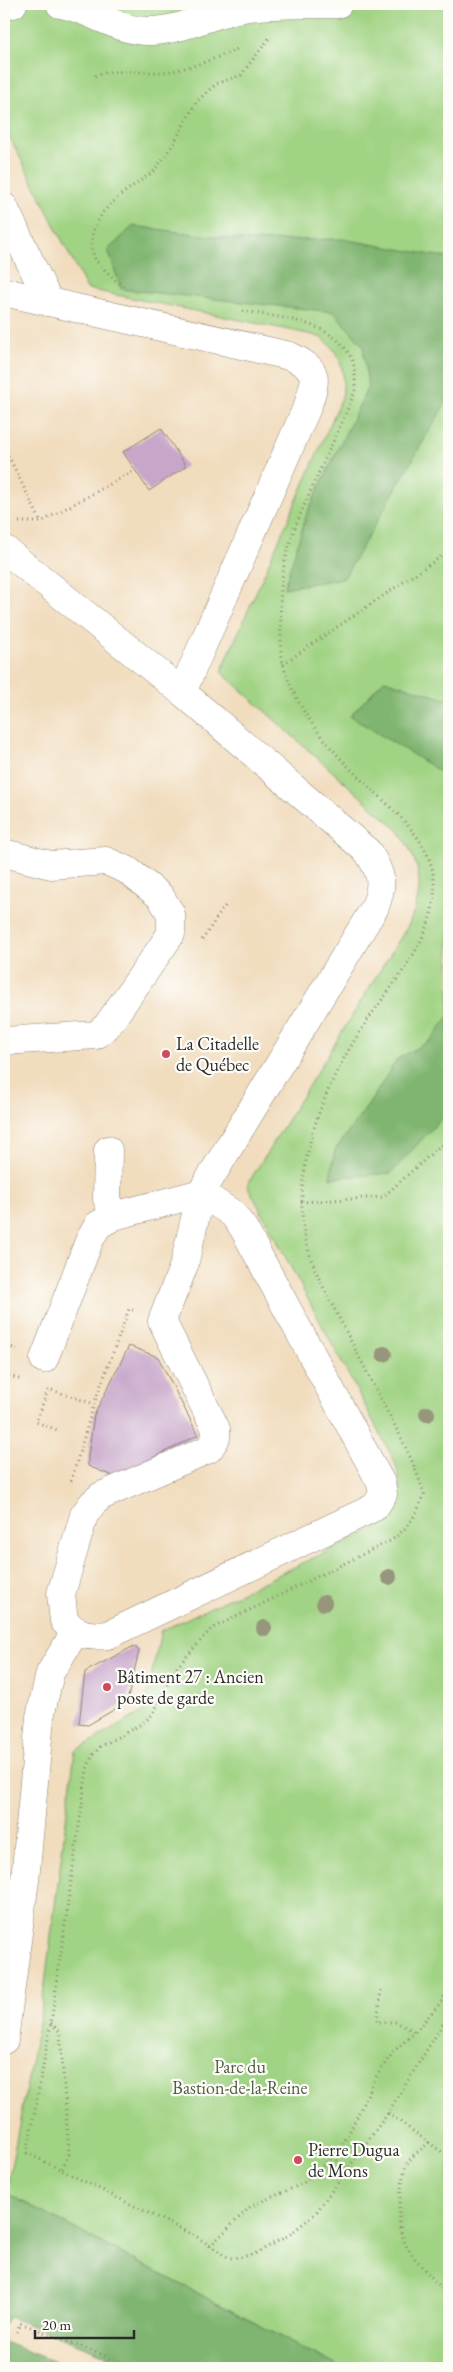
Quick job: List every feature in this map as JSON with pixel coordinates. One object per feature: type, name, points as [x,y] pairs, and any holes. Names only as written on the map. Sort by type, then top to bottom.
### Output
[{"type":"street","points":[[4,6],[13,4]]},
{"type":"street","points":[[60,4],[87,11],[133,30],[150,31],[168,29],[242,8],[338,4]]},
{"type":"street","points":[[4,208],[48,302]]},
{"type":"street","points":[[4,292],[290,356],[307,364],[314,372],[315,383],[308,405],[182,692]]},
{"type":"street","points":[[4,549],[182,692],[368,852],[379,870],[381,889],[375,907],[201,1193],[184,1265],[162,1321],[216,1428],[216,1438],[209,1449],[101,1496],[84,1515],[61,1594],[64,1621],[75,1632],[90,1637],[108,1635],[375,1507],[383,1494],[381,1483],[244,1228],[232,1214],[201,1193],[114,1216],[98,1225],[89,1241],[44,1359]]},
{"type":"street","points":[[4,853],[50,865],[106,862],[128,870],[160,896],[171,914],[170,934],[107,1026],[96,1035],[4,1042]]},
{"type":"street","points":[[108,1150],[107,1199],[114,1216]]},
{"type":"street","points":[[4,2040],[24,1880],[40,1717],[50,1673],[75,1632]]},
{"type":"path","points":[[95,76],[102,71],[137,73],[170,71],[207,62],[237,49]]},
{"type":"path","points":[[4,447],[41,522]]},
{"type":"path","points":[[13,522],[41,522],[132,472]]},
{"type":"path","points":[[449,551],[283,664],[302,706],[326,742],[355,774],[391,807],[418,839],[430,860],[434,879],[434,903],[428,929],[410,959],[361,1029],[321,1108],[303,1169],[302,1202],[303,1227],[309,1254],[324,1288],[408,1451],[424,1494],[418,1512],[406,1530],[392,1540],[211,1629],[173,1672],[152,1714],[143,1723],[100,1747],[92,1756],[87,1769],[51,2023],[27,2153],[62,2169],[230,2258],[257,2253],[273,2245],[315,2214],[347,2168],[389,2114],[449,2014]]},
{"type":"path","points":[[302,1202],[383,1197],[441,1145],[449,1142]]},
{"type":"path","points":[[84,1515],[70,1480],[94,1404],[129,1309],[162,1321]]},
{"type":"path","points":[[48,1389],[36,1422],[60,1430]]},
{"type":"path","points":[[59,1393],[94,1404]]},
{"type":"path","points":[[210,2246],[252,2206],[302,2184],[333,2157],[348,2134],[376,2077],[393,2052],[415,2032],[441,2002],[449,1987]]},
{"type":"path","points":[[381,1990],[377,2022],[396,2022],[415,2032]]},
{"type":"path","points":[[441,2002],[449,2005]]},
{"type":"path","points":[[51,2023],[60,2032],[69,2154],[62,2169]]},
{"type":"path","points":[[389,2114],[449,2156]]},
{"type":"path","points":[[429,2142],[412,2157],[406,2167],[399,2201],[398,2222],[406,2249],[449,2297]]},
{"type":"path","points":[[333,2157],[347,2168]]},
{"type":"path","points":[[16,2332],[20,2323],[137,2368]]},
{"type":"path","points":[[4,2362],[11,2368]]},
{"type":"green space","name":"Parc du Bastion-de-la-Reine","points":[[4,4],[449,4],[449,2368],[341,2368],[6,2193],[42,2006],[75,1751],[144,1711],[161,1631],[380,1526],[388,1519],[397,1504],[400,1489],[395,1462],[247,1185],[409,924],[418,898],[419,876],[412,855],[399,831],[221,672],[342,397],[343,373],[339,358],[330,345],[323,339],[315,336],[87,289],[4,126]]},
{"type":"green space","points":[[133,226],[249,241],[342,239],[449,258],[449,397],[344,578],[284,588],[307,513],[368,387],[363,346],[334,312],[121,289],[108,250]]},
{"type":"green space","points":[[384,680],[449,700],[449,777],[350,716]]},
{"type":"green space","points":[[449,1016],[449,1110],[391,1173],[330,1178],[335,1150],[369,1104],[397,1059],[430,1041]]},
{"type":"green space","points":[[6,2193],[341,2368],[139,2368],[9,2317],[4,2324],[4,2202]]},
{"type":"green space","points":[[4,2342],[70,2368],[4,2368]]},
{"type":"building","points":[[161,428],[186,466],[149,491],[123,452]]},
{"type":"building","points":[[129,1346],[158,1357],[198,1435],[115,1477],[88,1466],[88,1456],[94,1415]]},
{"type":"building","name":"Bâtiment 27 : Ancien poste de garde","points":[[134,1646],[139,1651],[127,1702],[88,1725],[79,1724],[85,1672]]},
{"type":"place","name":"La Citadelle de Québec","points":[[166,1054]]},
{"type":"place","name":"Bâtiment 27 : Ancien poste de garde","points":[[107,1687]]},
{"type":"place","name":"Pierre Dugua de Mons","points":[[298,2160]]}]
